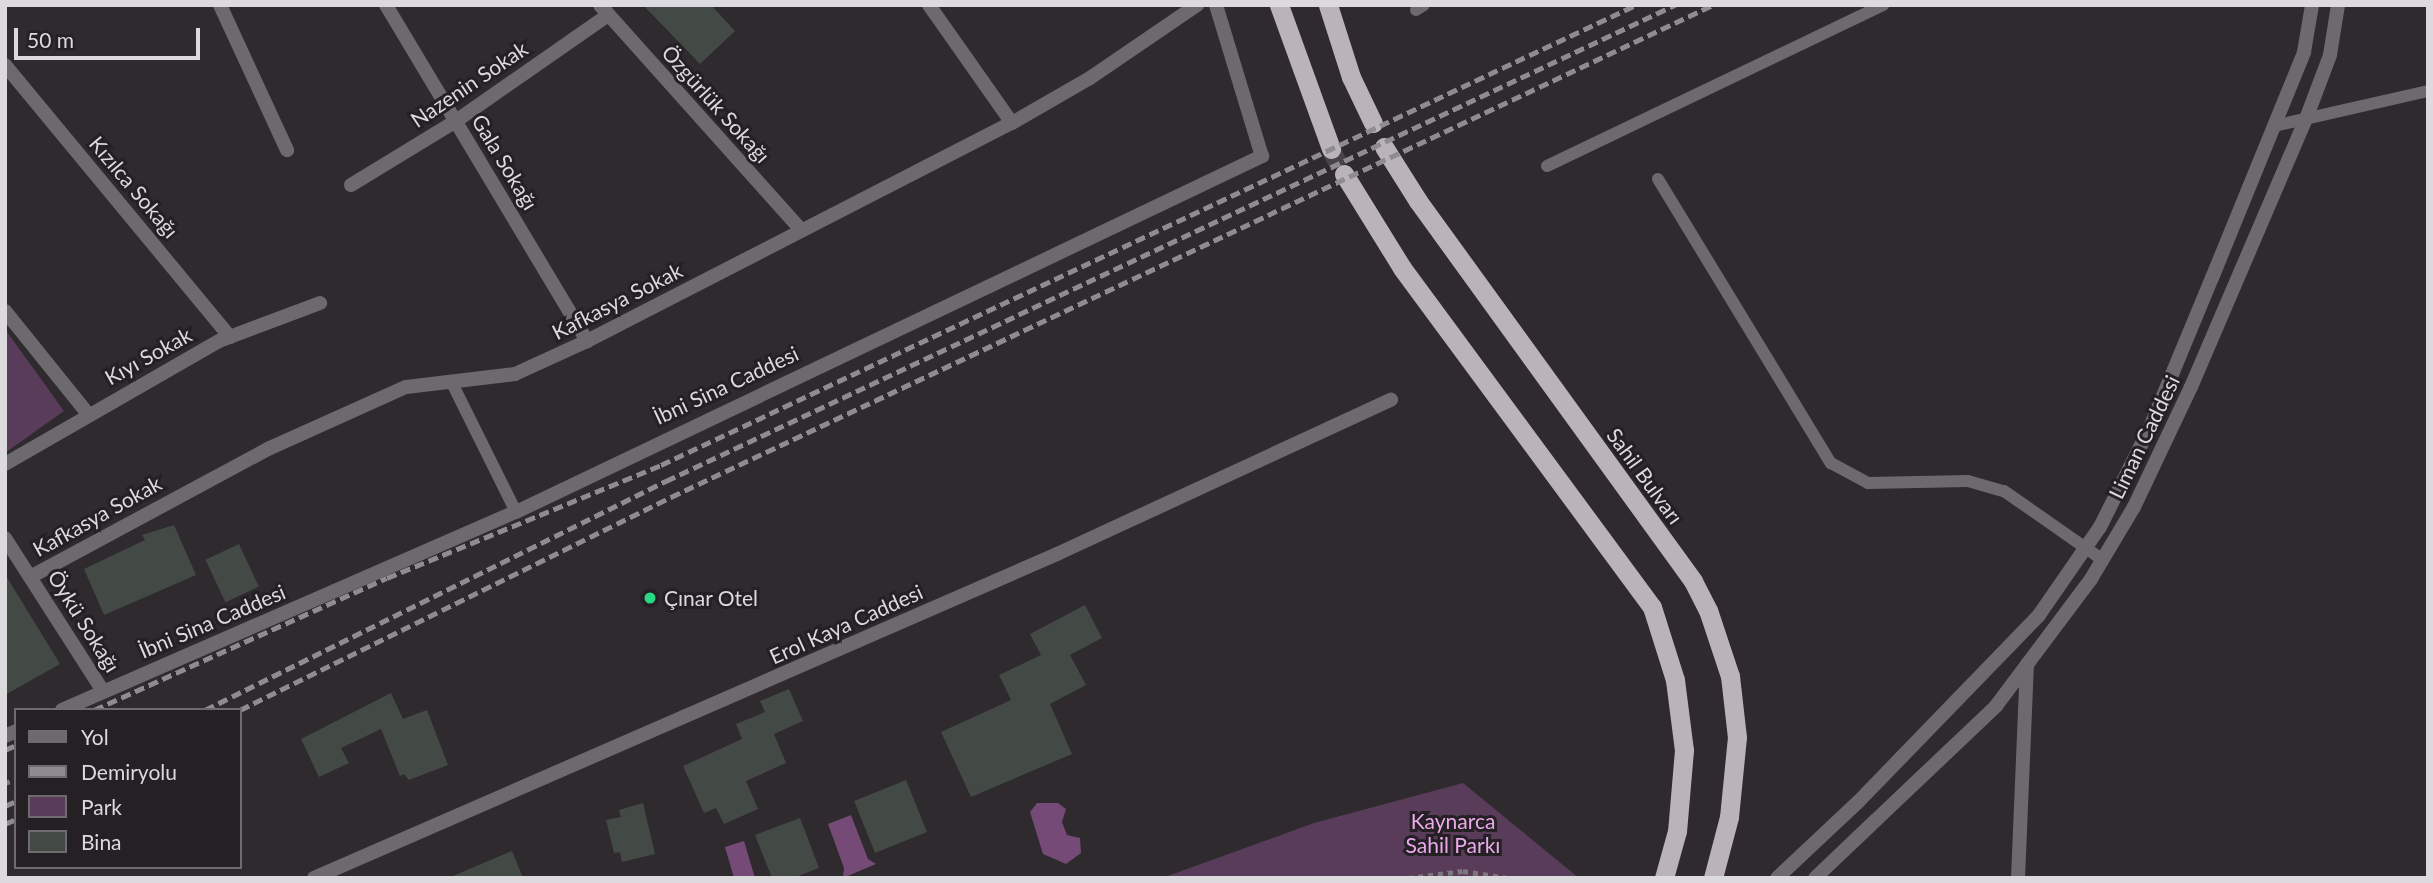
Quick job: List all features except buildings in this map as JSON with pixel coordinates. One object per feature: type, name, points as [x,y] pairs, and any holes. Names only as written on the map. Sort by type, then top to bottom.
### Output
[{"type":"highway","points":[[1279,5],[1331,149]]},
{"type":"highway","points":[[1328,5],[1351,76],[1373,123]]},
{"type":"highway","name":"Sahil Bulvarı","points":[[1384,146],[1418,201],[1693,581],[1709,610],[1730,676],[1737,737],[1729,817],[1713,878]]},
{"type":"highway","points":[[1344,174],[1402,268],[1652,607],[1675,680],[1684,751],[1677,831],[1664,878]]},
{"type":"street","points":[[220,5],[288,150]]},
{"type":"street","name":"Gala Sokağı","points":[[386,5],[587,341]]},
{"type":"street","points":[[929,5],[1012,123]]},
{"type":"street","name":"Kafkasya Sokak","points":[[32,576],[270,448],[406,387],[515,374],[587,341],[1012,123],[1090,78],[1197,5]]},
{"type":"street","name":"İbni Sina Caddesi","points":[[66,708],[516,512],[1262,156],[1216,5]]},
{"type":"street","name":"Liman Caddesi","points":[[1777,878],[1859,802],[2039,615],[2087,549],[2151,425],[2304,52],[2312,5]]},
{"type":"street","name":"Liman Caddesi","points":[[1815,878],[1978,726],[2103,560],[2170,433],[2306,119],[2330,55],[2338,5]]},
{"type":"street","name":"Nazenin Sokak","points":[[351,184],[456,121],[604,10]]},
{"type":"street","name":"Özgürlük Sokağı","points":[[604,10],[801,230]]},
{"type":"street","name":"Kızılca Sokağı","points":[[5,65],[230,337]]},
{"type":"street","name":"Kıyı Sokak","points":[[5,464],[230,337],[320,303]]},
{"type":"street","points":[[5,311],[89,415]]},
{"type":"street","name":"Erol Kaya Caddesi","points":[[314,878],[1045,560],[1391,400]]},
{"type":"street","name":"Öykü Sokağı","points":[[5,538],[32,576],[103,691]]},
{"type":"street","points":[[2018,878],[2027,664]]},
{"type":"lane","points":[[1547,166],[1883,5]]},
{"type":"lane","points":[[2274,126],[2428,91]]},
{"type":"lane","points":[[1658,179],[1831,463],[1868,483],[1968,481],[2004,491],[2103,560]]},
{"type":"lane","points":[[451,381],[516,512]]},
{"type":"path","points":[[1408,878],[1463,871],[1509,878]]},
{"type":"green space","points":[[5,329],[64,411],[5,453]]},
{"type":"green space","name":"Kaynarca Sahil Parkı","points":[[1463,783],[1579,878],[1162,878],[1314,823]]},
{"type":"shaded area","points":[[1037,803],[1058,803],[1066,809],[1062,822],[1067,835],[1080,838],[1081,853],[1066,864],[1043,854],[1030,812]]},
{"type":"shaded area","points":[[851,815],[868,859],[876,864],[843,878],[844,868],[828,824]]},
{"type":"shaded area","points":[[744,841],[755,878],[734,878],[725,847]]},
{"type":"tunnel","points":[[1331,149],[1344,174]]},
{"type":"railway","points":[[98,708],[387,578],[661,465],[1636,5]]},
{"type":"railway","points":[[209,708],[666,481],[1675,5]]},
{"type":"railway","points":[[242,709],[671,497],[1713,5]]},
{"type":"railway","points":[[5,750],[14,746]]},
{"type":"railway","points":[[5,806],[14,802]]},
{"type":"railway","points":[[5,824],[14,820]]},
{"type":"place","name":"Çınar Otel","points":[[650,598]]}]
